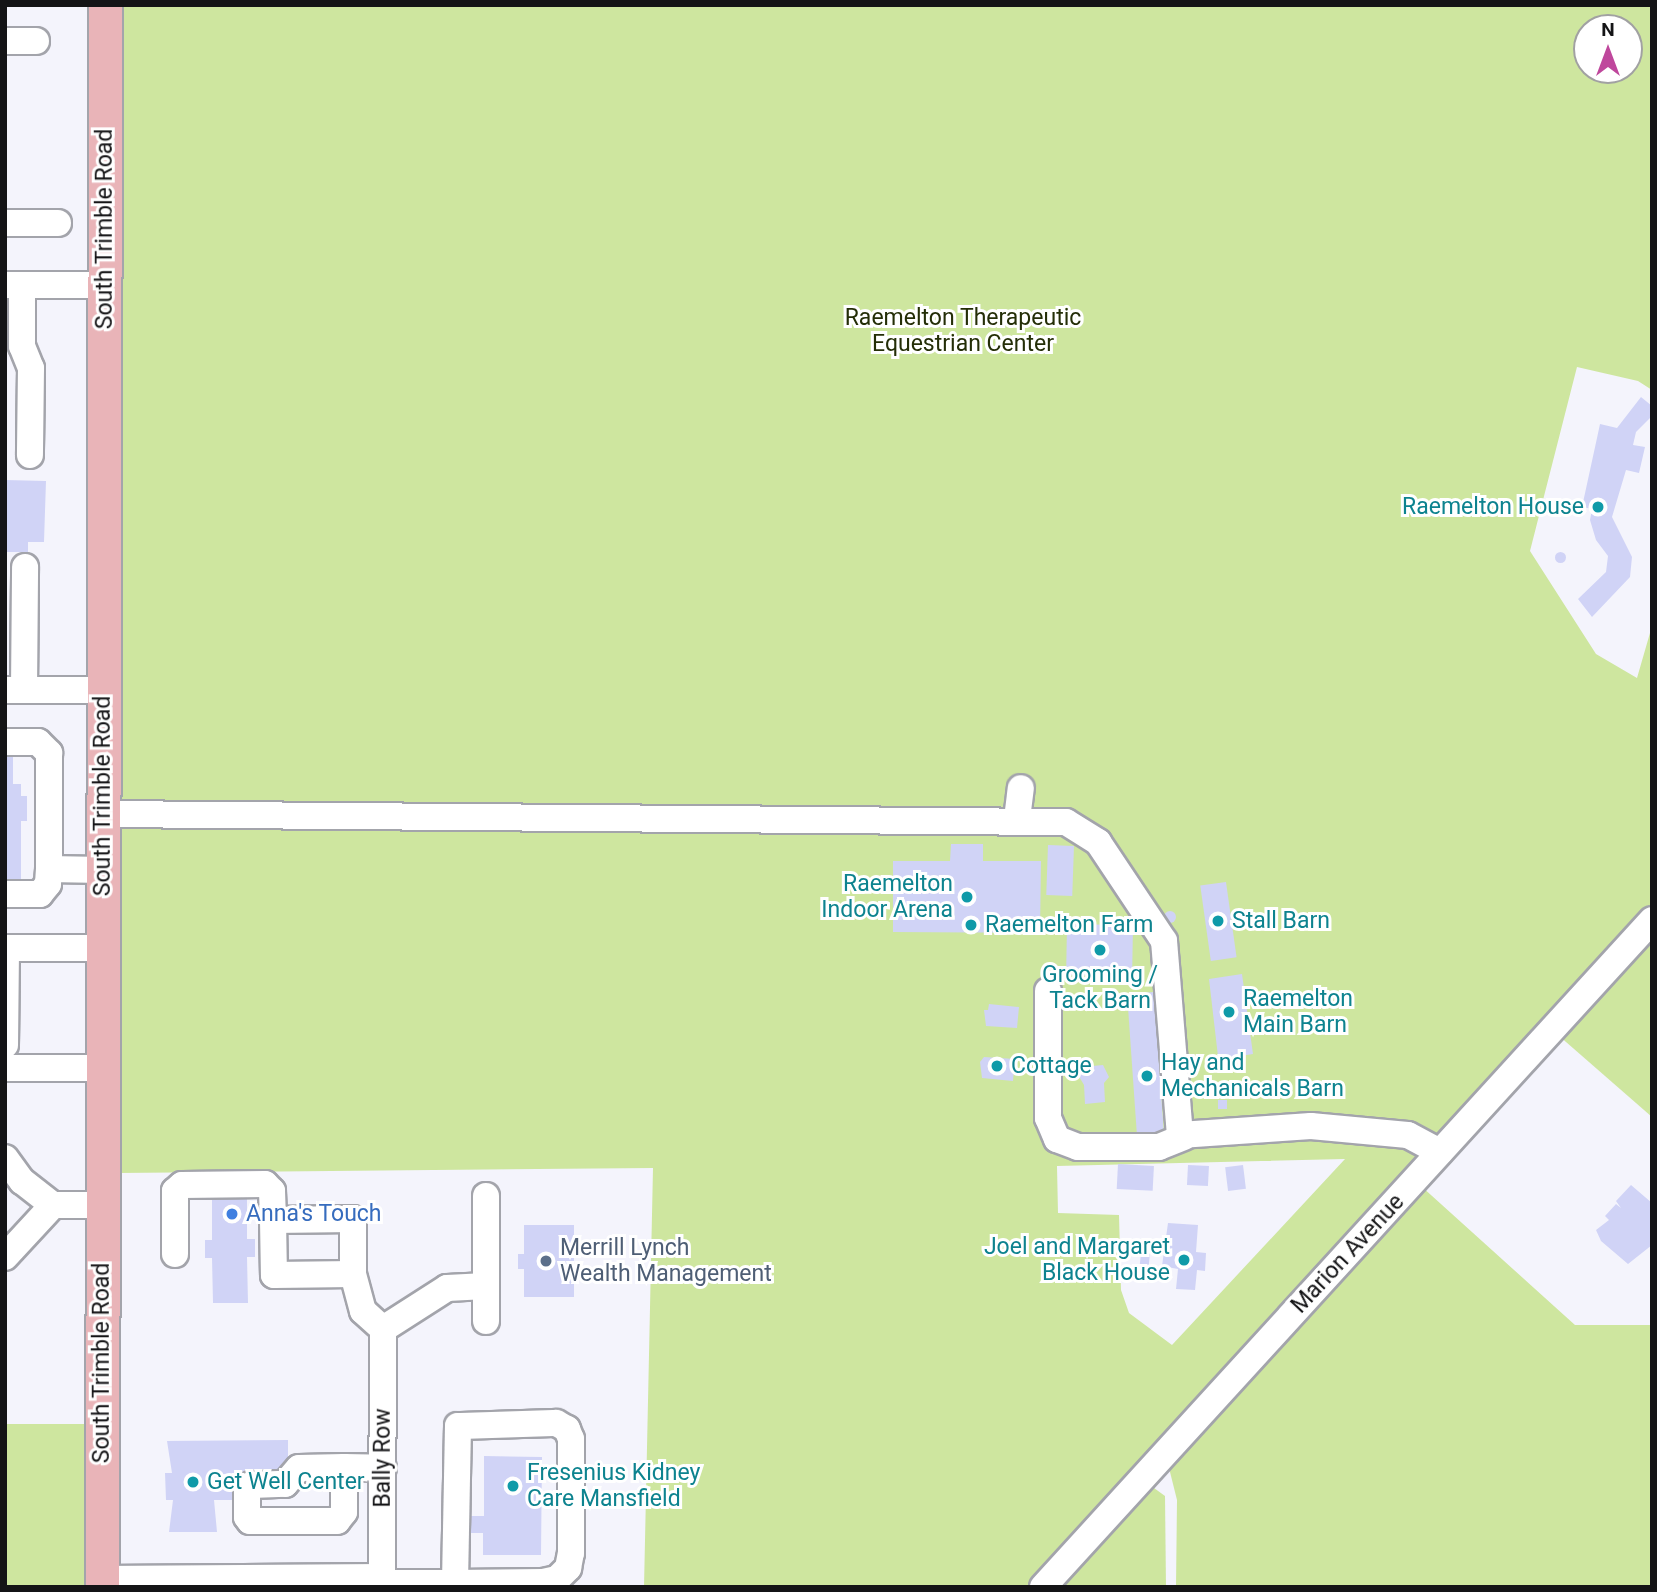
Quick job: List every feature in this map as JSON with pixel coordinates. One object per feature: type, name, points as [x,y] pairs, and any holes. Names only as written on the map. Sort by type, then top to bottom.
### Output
[{"type":"main road","name":"South Trimble Road","points":[[102,1583],[105,5]]},
{"type":"street","points":[[5,41],[36,41]]},
{"type":"street","points":[[5,223],[58,223]]},
{"type":"street","points":[[30,455],[31,368],[13,346],[13,285],[104,285]]},
{"type":"street","points":[[25,566],[15,690],[103,690]]},
{"type":"street","points":[[5,742],[38,742],[49,752],[48,884],[40,894],[5,894]]},
{"type":"street","points":[[1017,819],[1021,788]]},
{"type":"street","points":[[103,814],[1017,819],[1066,822],[1090,834],[1164,942],[1179,1132],[1184,1137]]},
{"type":"street","points":[[49,869],[103,870]]},
{"type":"street","name":"Marion Avenue","points":[[1043,1587],[1652,920]]},
{"type":"street","points":[[5,1045],[6,948],[103,948]]},
{"type":"street","points":[[1048,991],[1048,1118],[1057,1139],[1078,1146],[1159,1147],[1184,1137],[1241,1128],[1311,1126],[1408,1135],[1440,1152]]},
{"type":"street","points":[[5,1068],[102,1068]]},
{"type":"street","points":[[5,1158],[22,1181],[53,1205],[102,1205]]},
{"type":"street","points":[[174,1254],[174,1191],[182,1185],[270,1186],[274,1275],[353,1274]]},
{"type":"street","points":[[486,1196],[486,1321]]},
{"type":"street","points":[[5,1256],[53,1205]]},
{"type":"street","points":[[273,1220],[353,1219],[353,1274],[363,1311],[383,1329],[447,1288],[486,1286]]},
{"type":"street","name":"Bally Row","points":[[382,1582],[383,1329]]},
{"type":"street","points":[[102,1583],[455,1583],[543,1582],[557,1579],[568,1568],[571,1439],[567,1429],[556,1423],[458,1426],[455,1583]]},
{"type":"street","points":[[344,1467],[383,1468]]},
{"type":"green space","name":"Raemelton Therapeutic Equestrian Center","points":[[121,5],[1652,5],[1652,390],[1638,381],[1577,367],[1530,551],[1596,654],[1637,678],[1652,626],[1652,907],[1032,1587],[644,1587],[653,1168],[118,1173]],"holes":[[[1345,1159],[1172,1345],[1129,1313],[1121,1290],[1119,1215],[1058,1213],[1057,1166]]]},
{"type":"green space","points":[[1652,931],[1652,1117],[1558,1035]]},
{"type":"green space","points":[[1421,1186],[1575,1325],[1652,1325],[1652,1587],[1176,1587],[1177,1500],[1168,1464]]},
{"type":"green space","points":[[5,1424],[86,1424],[86,1587],[5,1587]]},
{"type":"green space","points":[[1154,1488],[1165,1496],[1166,1587],[1055,1587],[1144,1489]]},
{"type":"building","name":"Raemelton House","points":[[1641,397],[1652,406],[1652,416],[1636,432],[1633,445],[1645,447],[1639,473],[1626,470],[1612,517],[1632,557],[1630,577],[1592,617],[1578,599],[1606,572],[1608,556],[1596,540],[1590,520],[1592,509],[1582,507],[1600,424],[1617,428]]},
{"type":"building","points":[[5,480],[46,481],[44,542],[28,542],[28,552],[5,552]]},
{"type":"building","points":[[1560,552],[1564,553],[1564,561],[1560,562],[1556,561],[1555,557],[1556,553]]},
{"type":"building","points":[[5,755],[13,755],[13,784],[21,784],[21,796],[27,796],[27,821],[21,821],[21,882],[5,882]]},
{"type":"building","name":"Raemelton Indoor Arena","points":[[951,844],[983,844],[983,861],[1041,861],[1040,933],[893,932],[893,861],[950,861]]},
{"type":"building","points":[[1048,845],[1074,846],[1072,896],[1046,895]]},
{"type":"building","name":"Stall Barn","points":[[1226,882],[1237,957],[1211,961],[1200,886]]},
{"type":"building","points":[[1170,911],[1176,917],[1170,923],[1164,917]]},
{"type":"building","name":"Grooming / Tack Barn","points":[[1067,924],[1133,925],[1132,976],[1066,975]]},
{"type":"building","name":"Raemelton Main Barn","points":[[1242,974],[1253,1054],[1240,1056],[1241,1062],[1219,1065],[1209,979]]},
{"type":"building","name":"Hay and Mechanicals Barn","points":[[1154,992],[1164,1138],[1137,1140],[1127,994]]},
{"type":"building","name":"Cottage","points":[[989,1004],[1019,1007],[1017,1028],[986,1026],[984,1010],[988,1010]]},
{"type":"building","name":"Cottage","points":[[984,1057],[1015,1059],[1013,1081],[982,1078],[980,1062]]},
{"type":"building","points":[[1103,1065],[1109,1077],[1104,1083],[1105,1102],[1085,1104],[1084,1085],[1077,1073],[1082,1067]]},
{"type":"building","points":[[1218,1100],[1227,1100],[1227,1109],[1218,1109]]},
{"type":"building","points":[[1118,1164],[1154,1166],[1153,1191],[1117,1189]]},
{"type":"building","points":[[1188,1165],[1209,1166],[1208,1186],[1187,1185]]},
{"type":"building","points":[[1243,1165],[1246,1189],[1228,1191],[1225,1167]]},
{"type":"building","points":[[1631,1185],[1652,1203],[1652,1245],[1628,1264],[1601,1241],[1596,1230],[1609,1220],[1605,1216],[1616,1204],[1621,1208],[1616,1201]]},
{"type":"building","points":[[212,1193],[247,1193],[247,1239],[255,1239],[255,1257],[247,1257],[248,1303],[213,1303],[212,1258],[205,1258],[205,1240],[212,1240]]},
{"type":"building","name":"Joel and Margaret Black House","points":[[1168,1223],[1198,1225],[1196,1252],[1206,1253],[1205,1271],[1197,1270],[1195,1290],[1176,1289],[1178,1269],[1162,1266]]},
{"type":"building","name":"Merrill Lynch Wealth Management","points":[[524,1225],[574,1225],[574,1297],[524,1297],[524,1269],[518,1269],[518,1254],[524,1254]]},
{"type":"building","points":[[1141,1253],[1150,1254],[1148,1268],[1140,1267]]},
{"type":"building","name":"Get Well Center","points":[[288,1440],[288,1460],[277,1474],[220,1474],[220,1489],[238,1489],[238,1500],[214,1500],[217,1532],[169,1532],[173,1500],[166,1500],[165,1473],[172,1473],[167,1441]]},
{"type":"building","name":"Fresenius Kidney Care Mansfield","points":[[484,1456],[542,1457],[541,1555],[483,1555],[483,1533],[462,1533],[462,1516],[484,1516]]},
{"type":"place","name":"Raemelton House","points":[[1598,507]]},
{"type":"place","name":"Raemelton Indoor Arena","points":[[967,897]]},
{"type":"place","name":"Stall Barn","points":[[1218,921]]},
{"type":"place","name":"Raemelton Farm","points":[[971,925]]},
{"type":"place","name":"Grooming / Tack Barn","points":[[1100,950]]},
{"type":"place","name":"Raemelton Main Barn","points":[[1229,1012]]},
{"type":"place","name":"Cottage","points":[[997,1066]]},
{"type":"place","name":"Hay and Mechanicals Barn","points":[[1147,1076]]},
{"type":"place","name":"Anna's Touch","points":[[232,1214]]},
{"type":"place","name":"Joel and Margaret Black House","points":[[1184,1260]]},
{"type":"place","name":"Merrill Lynch Wealth Management","points":[[546,1261]]},
{"type":"place","name":"Get Well Center","points":[[193,1482]]},
{"type":"place","name":"Fresenius Kidney Care Mansfield","points":[[513,1486]]}]
